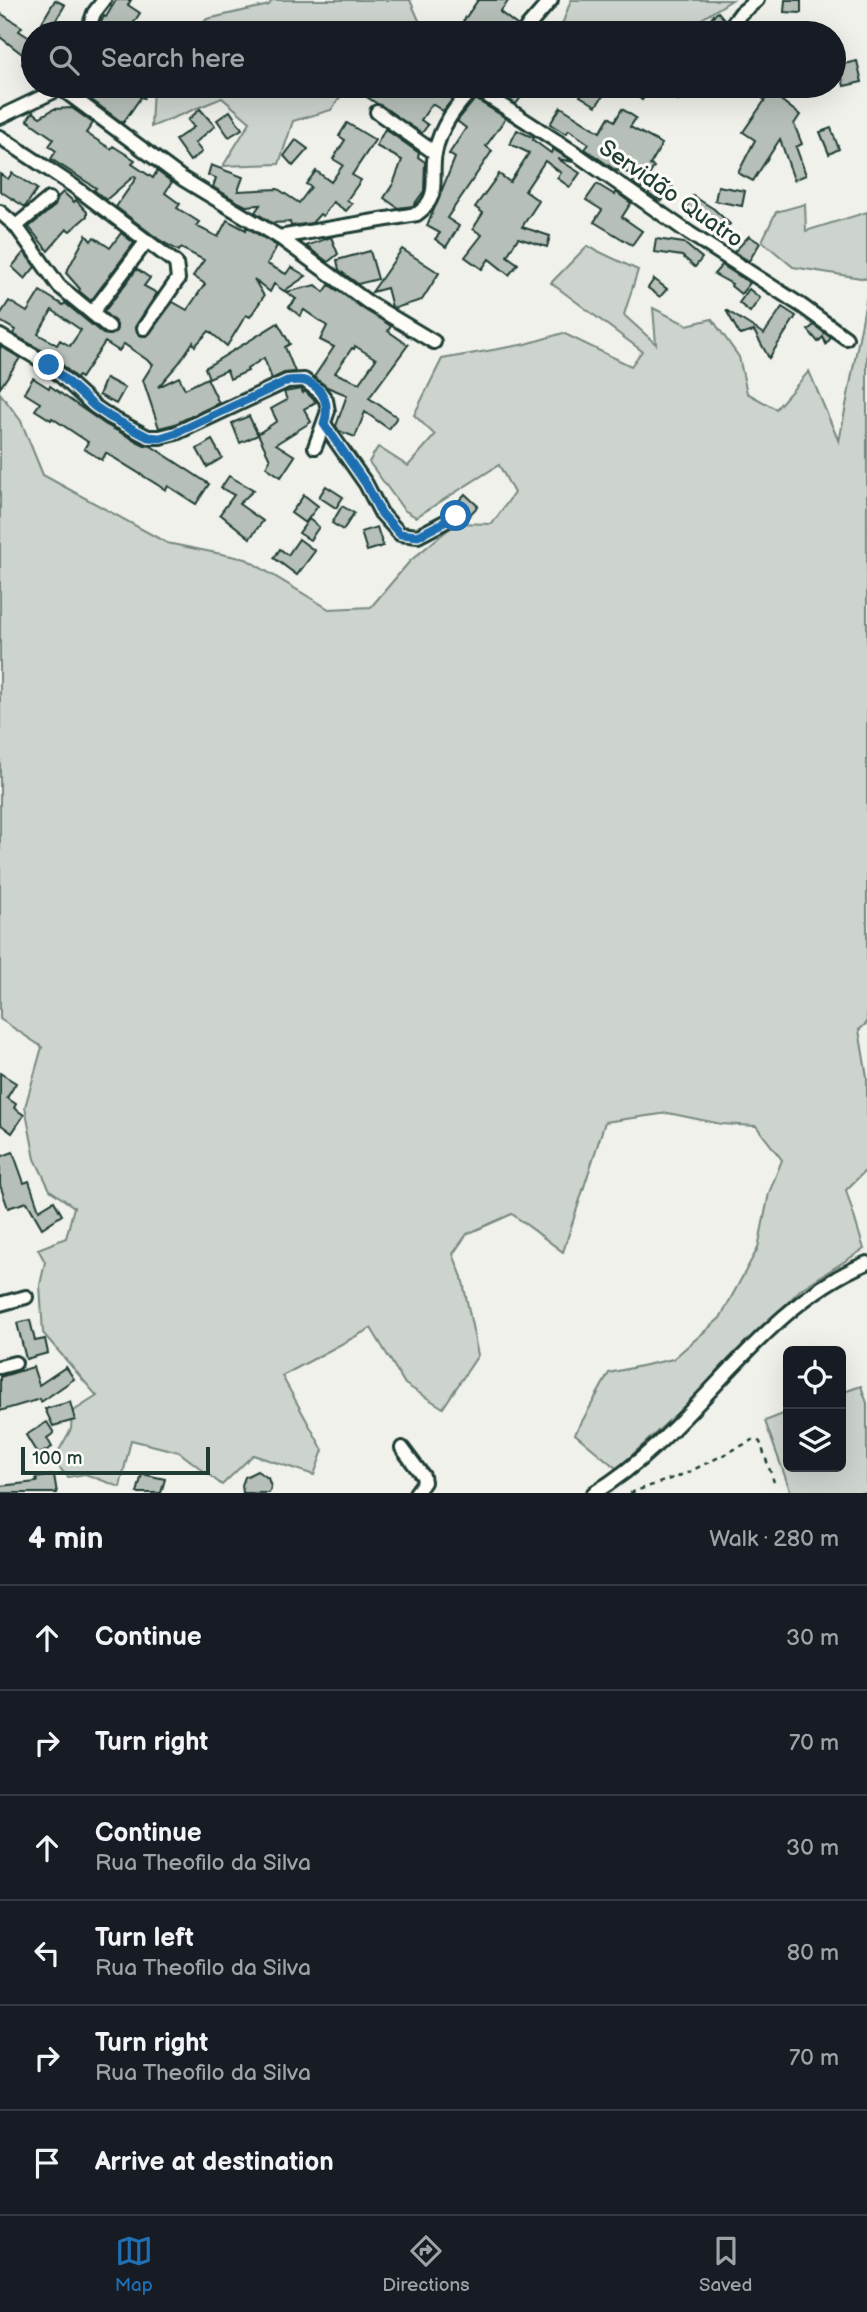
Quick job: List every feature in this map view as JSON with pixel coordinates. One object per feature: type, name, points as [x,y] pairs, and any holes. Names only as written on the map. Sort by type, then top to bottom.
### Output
[{"type":"street","points":[[91,21],[104,0]]},
{"type":"street","points":[[533,21],[551,0]]},
{"type":"street","points":[[735,21],[757,0]]},
{"type":"street","points":[[0,117],[40,98]]},
{"type":"street","points":[[78,98],[183,178],[279,237],[369,303],[434,342]]},
{"type":"street","points":[[279,237],[417,214],[432,199],[435,153],[445,124],[463,98]]},
{"type":"street","name":"Servidão Quatro","points":[[491,98],[846,338]]},
{"type":"street","points":[[377,112],[435,153]]},
{"type":"street","points":[[0,137],[75,187],[176,263],[178,279],[144,328]]},
{"type":"street","points":[[16,226],[49,199]]},
{"type":"street","points":[[0,212],[16,226],[59,286],[109,327]]},
{"type":"street","points":[[92,313],[146,242]]},
{"type":"street","points":[[0,336],[49,365],[110,417],[148,437],[160,438],[176,433],[287,381],[304,380],[320,392],[326,400],[328,411],[315,447]]},
{"type":"street","points":[[324,424],[366,484],[381,513],[400,534],[418,536],[456,516]]},
{"type":"street","points":[[594,1493],[652,1452],[774,1326],[815,1292],[850,1270],[867,1263]]},
{"type":"street","points":[[0,1304],[26,1297]]},
{"type":"street","points":[[0,1367],[15,1363]]},
{"type":"street","points":[[402,1448],[423,1476],[423,1487],[416,1493]]},
{"type":"path","points":[[629,1493],[687,1474],[755,1439],[760,1442],[775,1482]]},
{"type":"shaded area","points":[[272,0],[410,0],[419,21],[205,21],[269,5]]},
{"type":"shaded area","points":[[571,0],[732,0],[698,21],[563,21]]},
{"type":"shaded area","points":[[152,98],[222,98],[151,127]]},
{"type":"shaded area","points":[[222,98],[340,98],[331,110],[293,121],[279,164],[223,166],[250,122]]},
{"type":"shaded area","points":[[805,204],[806,231],[867,212],[867,279],[793,267],[762,241],[776,212]]},
{"type":"shaded area","points":[[587,246],[638,270],[624,315],[656,344],[653,308],[687,325],[712,319],[739,357],[747,393],[776,409],[809,371],[839,442],[867,296],[867,1023],[859,1030],[867,1077],[867,1169],[846,1190],[864,1249],[801,1289],[688,1403],[617,1469],[575,1434],[609,1373],[673,1359],[720,1318],[758,1248],[769,1193],[782,1160],[756,1126],[721,1124],[668,1113],[605,1122],[563,1252],[512,1214],[467,1234],[453,1254],[462,1277],[478,1355],[443,1408],[405,1384],[371,1328],[282,1376],[323,1450],[314,1475],[253,1455],[222,1485],[179,1452],[131,1440],[120,1487],[85,1474],[68,1477],[53,1461],[71,1429],[72,1412],[97,1396],[43,1333],[40,1285],[45,1262],[38,1249],[66,1238],[74,1207],[50,1190],[35,1159],[25,1107],[42,1047],[0,1019],[0,393],[21,421],[43,475],[167,543],[246,559],[329,609],[371,607],[410,561],[456,523],[492,524],[514,493],[499,465],[416,517],[404,510],[369,462],[378,447],[408,466],[435,435],[414,415],[442,359],[526,344],[563,333],[631,366],[642,351],[551,283]]},
{"type":"shaded area","points":[[861,1386],[867,1403],[867,1493],[791,1493],[783,1472],[846,1472],[846,1391]]},
{"type":"shaded area","points":[[783,1414],[783,1471],[765,1421]]},
{"type":"building","points":[[55,0],[65,5],[56,21],[43,21]]},
{"type":"building","points":[[116,0],[131,0],[128,5],[140,13],[135,21],[102,21]]},
{"type":"building","points":[[478,0],[509,0],[500,12],[512,21],[463,21]]},
{"type":"building","points":[[785,0],[801,0],[801,13],[784,12]]},
{"type":"building","points":[[718,12],[725,20],[724,21],[707,21]]},
{"type":"building","points":[[0,13],[21,26],[21,53],[0,37]]},
{"type":"building","points":[[857,61],[862,82],[846,86],[846,63]]},
{"type":"building","points":[[89,98],[140,98],[123,123]]},
{"type":"building","points":[[368,98],[453,98],[443,111],[432,104],[421,120],[428,125],[422,133]]},
{"type":"building","points":[[507,98],[520,98],[516,104]]},
{"type":"building","points":[[583,98],[602,98],[596,106]]},
{"type":"building","points":[[762,98],[778,98],[800,115],[794,124],[802,144],[796,147],[806,175],[794,180],[780,139],[753,181],[738,173],[755,140],[743,132],[765,100]]},
{"type":"building","points":[[475,99],[506,118],[486,146],[492,151],[447,218],[459,226],[446,247],[435,239],[440,233],[427,226],[455,158],[449,154],[466,128],[457,121]]},
{"type":"building","points":[[561,107],[600,132],[609,117],[615,121],[622,109],[636,118],[630,127],[662,144],[650,165],[654,167],[641,189],[633,183],[635,174],[615,170],[585,149],[589,144],[569,130],[566,134],[550,124]]},
{"type":"building","points":[[72,108],[93,123],[86,133],[135,160],[132,164],[153,178],[157,171],[172,182],[165,193],[180,204],[177,208],[199,222],[196,226],[218,237],[227,220],[246,230],[246,227],[277,246],[267,264],[286,274],[291,267],[306,276],[284,291],[274,284],[270,292],[254,279],[264,296],[250,317],[246,315],[227,346],[209,331],[195,346],[193,342],[158,387],[179,377],[185,389],[207,378],[219,403],[175,424],[159,428],[143,380],[153,364],[124,344],[119,351],[105,342],[81,378],[76,378],[55,358],[13,334],[15,330],[0,321],[0,315],[9,301],[27,312],[40,291],[63,305],[65,303],[103,334],[111,335],[116,332],[117,325],[104,312],[137,269],[150,278],[144,286],[157,293],[135,327],[139,335],[147,336],[173,302],[187,310],[205,284],[193,276],[204,260],[181,248],[179,251],[158,239],[116,207],[136,178],[134,176],[106,200],[94,190],[96,188],[51,159],[56,151],[49,146],[54,139],[27,120],[33,112],[40,117],[54,109]],"holes":[[[52,310],[81,330],[70,346],[60,340],[57,345],[38,334]]]},
{"type":"building","points":[[200,109],[215,126],[195,143],[202,152],[190,161],[175,140],[194,127],[188,120]]},
{"type":"building","points":[[230,111],[242,129],[229,137],[217,120]]},
{"type":"building","points":[[347,123],[375,140],[352,175],[361,180],[347,200],[352,204],[346,211],[333,202],[323,216],[320,214],[312,223],[291,226],[290,222],[272,223],[255,212],[260,205],[246,206],[213,187],[216,178],[208,175],[211,165],[243,177],[238,191],[278,189],[299,203],[311,187],[306,184],[316,171],[331,182],[343,165],[333,159],[345,140],[339,136]]},
{"type":"building","points":[[831,128],[839,149],[829,154],[820,132]]},
{"type":"building","points":[[385,129],[419,153],[418,157],[425,162],[424,191],[413,206],[398,208],[384,198],[393,184],[402,160],[376,146]]},
{"type":"building","points":[[517,130],[534,138],[533,140],[551,153],[553,149],[573,162],[558,159],[580,173],[570,187],[557,178],[561,173],[545,161],[525,191],[539,201],[522,227],[550,236],[547,247],[518,238],[507,256],[518,264],[509,275],[489,259],[482,269],[465,257],[482,235],[473,229],[483,213],[475,207],[499,174],[510,182],[529,153],[510,144]]},
{"type":"building","points":[[296,140],[308,149],[293,166],[284,156]]},
{"type":"building","points":[[12,173],[37,189],[25,207],[0,191],[0,174],[8,179]]},
{"type":"building","points":[[597,184],[615,195],[616,192],[631,203],[622,217],[642,231],[632,245],[594,222],[602,210],[586,200]]},
{"type":"building","points":[[718,186],[745,191],[742,206],[715,201]]},
{"type":"building","points":[[672,187],[662,201],[649,195],[649,188]]},
{"type":"building","points":[[63,192],[74,202],[76,200],[87,212],[87,216],[70,231],[67,229],[48,251],[29,227],[55,206]]},
{"type":"building","points":[[693,196],[714,209],[730,224],[721,234],[685,209]]},
{"type":"building","points":[[121,233],[134,243],[91,301],[79,291],[66,273],[86,235],[91,241],[94,237],[110,248]]},
{"type":"building","points":[[749,236],[760,243],[749,261],[734,252]]},
{"type":"building","points":[[331,237],[338,254],[328,262],[306,246]]},
{"type":"building","points":[[656,239],[684,243],[702,258],[695,267],[682,256],[654,252]]},
{"type":"building","points":[[402,249],[439,273],[422,300],[395,308],[392,307],[387,288],[372,292]]},
{"type":"building","points":[[370,251],[378,279],[358,284],[339,270],[337,260]]},
{"type":"building","points":[[24,252],[35,267],[25,279],[12,267]]},
{"type":"building","points":[[722,265],[750,283],[741,294],[732,284],[714,274]]},
{"type":"building","points":[[654,279],[667,289],[660,297],[648,288]]},
{"type":"building","points":[[316,285],[324,292],[329,285],[391,326],[388,331],[408,345],[369,398],[397,417],[389,429],[365,412],[355,437],[339,431],[336,426],[347,395],[327,387],[314,377],[334,347],[320,340],[327,326],[304,310],[300,316],[289,307],[296,299],[286,292]],"holes":[[[355,346],[376,359],[359,383],[335,373]]]},
{"type":"building","points":[[749,289],[760,298],[750,312],[739,303]]},
{"type":"building","points":[[782,307],[796,316],[769,358],[754,331],[740,335],[726,310],[764,334]]},
{"type":"building","points":[[278,323],[290,344],[285,347],[295,372],[284,373],[272,379],[264,358],[247,369],[248,371],[230,379],[227,370],[209,378],[205,368]]},
{"type":"building","points":[[814,325],[831,338],[826,344],[823,337],[818,342],[808,330]]},
{"type":"building","points":[[0,346],[20,358],[0,388]]},
{"type":"building","points":[[33,378],[49,388],[50,386],[106,425],[151,446],[209,484],[196,504],[168,486],[166,490],[106,453],[102,460],[84,449],[88,442],[35,410],[40,403],[24,393]]},
{"type":"building","points":[[106,378],[125,388],[116,404],[99,395]]},
{"type":"building","points":[[301,389],[316,402],[304,409],[311,422],[276,444],[295,456],[281,477],[266,467],[270,459],[257,432],[277,421],[271,409],[287,400],[284,392]]},
{"type":"building","points":[[249,416],[258,435],[240,443],[232,423]]},
{"type":"building","points":[[212,440],[222,458],[207,467],[197,449]]},
{"type":"building","points":[[229,476],[254,490],[239,504],[263,521],[250,538],[220,514],[234,495],[221,488]]},
{"type":"building","points":[[326,486],[343,497],[336,508],[319,497]]},
{"type":"building","points":[[465,494],[478,506],[467,518],[461,509],[454,506]]},
{"type":"building","points":[[304,495],[318,506],[305,523],[291,513]]},
{"type":"building","points":[[342,506],[354,513],[343,530],[332,523]]},
{"type":"building","points":[[309,519],[319,527],[310,540],[299,533]]},
{"type":"building","points":[[377,527],[383,546],[367,551],[361,532]]},
{"type":"building","points":[[299,539],[315,551],[297,575],[274,558],[280,549],[288,555]]},
{"type":"building","points":[[0,1073],[16,1083],[7,1098],[16,1104],[14,1108],[24,1115],[12,1133],[0,1124]]},
{"type":"building","points":[[13,1152],[24,1183],[29,1181],[39,1210],[54,1201],[62,1215],[42,1228],[27,1202],[8,1208],[0,1185],[0,1157]]},
{"type":"building","points":[[30,1320],[35,1341],[45,1339],[48,1353],[26,1359],[17,1323]]},
{"type":"building","points":[[33,1367],[39,1385],[66,1367],[74,1379],[41,1402],[40,1399],[0,1411],[0,1377]]},
{"type":"building","points":[[70,1402],[75,1420],[53,1426],[45,1409]]},
{"type":"building","points":[[47,1422],[54,1433],[47,1438],[52,1447],[38,1455],[26,1435]]},
{"type":"building","points":[[257,1471],[268,1478],[271,1487],[269,1493],[243,1493],[245,1477]]},
{"type":"building","points":[[142,1474],[165,1479],[161,1493],[137,1493]]},
{"type":"building","points":[[54,1475],[57,1493],[0,1493],[0,1486],[37,1482],[36,1478]]},
{"type":"route","points":[[49,365],[110,417],[148,437],[160,438],[287,381],[304,380],[326,400],[328,411],[324,424],[366,484],[381,513],[400,534],[418,536],[456,516]]}]
